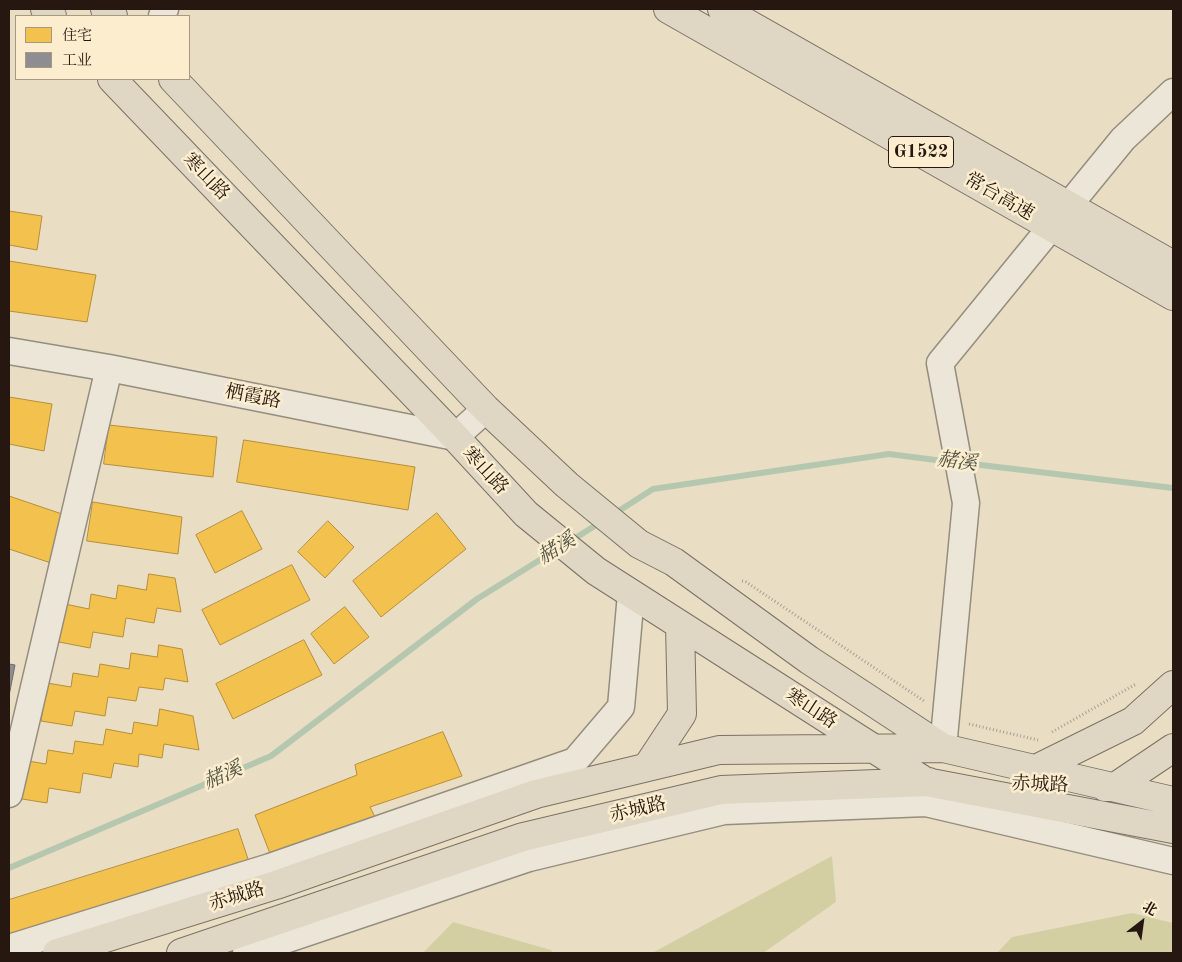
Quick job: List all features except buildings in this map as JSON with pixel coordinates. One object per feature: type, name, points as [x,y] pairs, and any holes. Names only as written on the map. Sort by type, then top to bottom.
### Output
[{"type":"main road","name":"常台高速","points":[[668,9],[1173,296]]},
{"type":"main road","name":"常台高速","points":[[722,9],[1173,265]]},
{"type":"main road","name":"寒山路","points":[[113,80],[455,437],[526,514],[596,571],[926,782]]},
{"type":"main road","name":"寒山路","points":[[174,80],[486,408],[567,485],[639,544],[674,562],[809,660],[944,748]]},
{"type":"main road","points":[[646,767],[682,714],[680,625]]},
{"type":"main road","points":[[1036,769],[1133,721],[1173,685]]},
{"type":"main road","name":"赤城路","points":[[57,953],[276,886],[536,794],[719,750],[944,748]]},
{"type":"main road","points":[[944,748],[1173,801]]},
{"type":"main road","points":[[1115,787],[1173,748]]},
{"type":"main road","name":"赤城路","points":[[181,953],[523,837],[721,790],[926,782],[1115,787]]},
{"type":"main road","points":[[926,782],[1173,829]]},
{"type":"street","points":[[944,748],[966,503],[940,363],[1123,138],[1173,92]]},
{"type":"street","name":"栖霞路","points":[[9,351],[109,368],[455,437]]},
{"type":"street","points":[[9,794],[109,368]]},
{"type":"street","points":[[455,437],[486,408]]},
{"type":"street","points":[[9,948],[270,867],[575,761],[621,707],[631,594]]},
{"type":"street","points":[[246,953],[529,858],[724,811],[926,803],[1173,861]]},
{"type":"shaded area","points":[[832,856],[836,902],[763,953],[652,953]]},
{"type":"shaded area","points":[[1132,913],[1173,923],[1173,953],[997,953],[1012,937]]},
{"type":"shaded area","points":[[453,922],[551,950],[553,953],[423,953]]},
{"type":"waterway","name":"赭溪","points":[[614,514],[653,489],[889,454],[951,462]]},
{"type":"waterway","name":"赭溪","points":[[964,463],[1173,488]]},
{"type":"waterway","name":"赭溪","points":[[569,542],[601,522]]},
{"type":"waterway","name":"赭溪","points":[[9,868],[271,756],[477,599],[559,548]]}]
